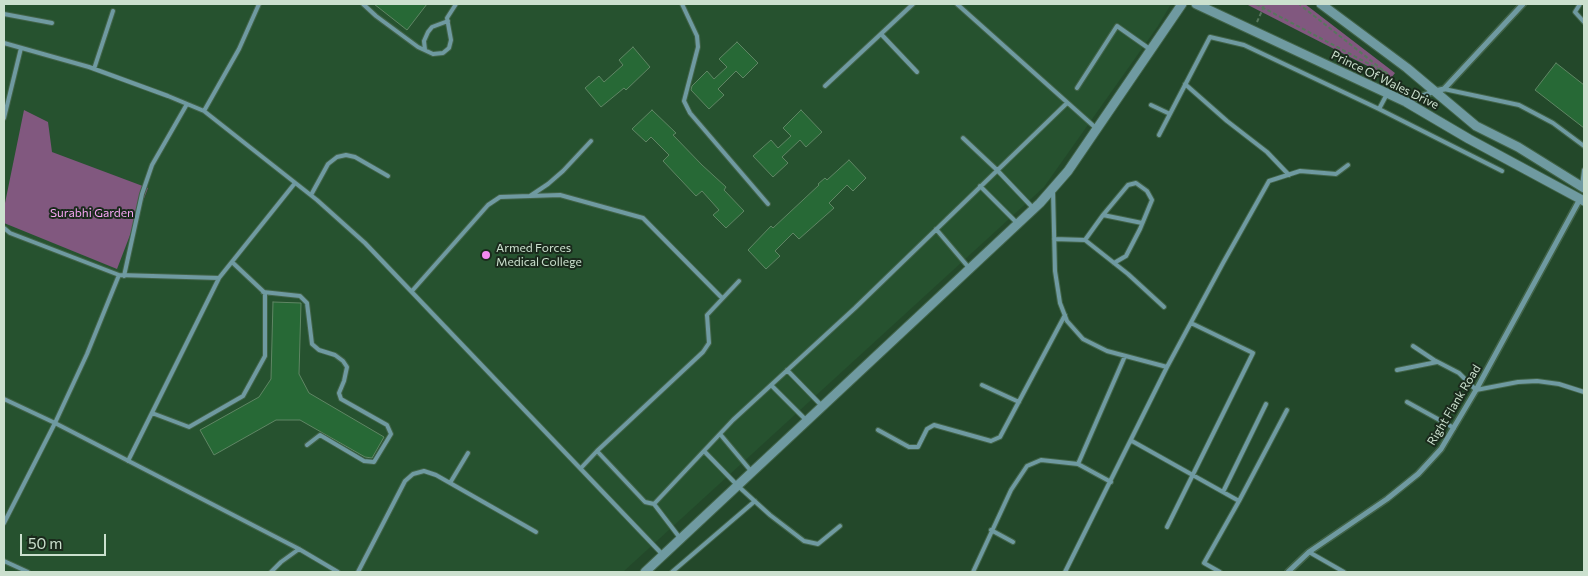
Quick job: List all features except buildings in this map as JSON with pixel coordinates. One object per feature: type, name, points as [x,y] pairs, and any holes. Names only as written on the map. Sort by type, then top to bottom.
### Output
[{"type":"street","points":[[646,572],[1034,209],[1068,171],[1182,4]]},
{"type":"street","name":"Prince Of Wales Drive","points":[[1196,4],[1406,102],[1469,139],[1582,200]]},
{"type":"street","name":"Prince Of Wales Drive","points":[[1321,4],[1332,7],[1407,68],[1440,90],[1476,126],[1518,147],[1583,187]]},
{"type":"street","points":[[1406,102],[1440,90],[1523,4]]},
{"type":"street","name":"Right Flank Road","points":[[1288,572],[1309,552],[1387,499],[1418,474],[1441,449],[1582,200]]},
{"type":"lane","points":[[204,111],[239,50],[259,4]]},
{"type":"lane","points":[[365,5],[418,47],[432,54],[443,53],[449,48],[451,40],[447,18],[456,4]]},
{"type":"lane","points":[[682,4],[697,36],[698,47],[684,101],[690,113],[768,204]]},
{"type":"lane","points":[[826,86],[913,4]]},
{"type":"lane","points":[[1580,4],[1575,12],[1584,22]]},
{"type":"lane","points":[[959,5],[1097,129]]},
{"type":"lane","points":[[94,69],[114,11]]},
{"type":"lane","points":[[4,14],[52,23]]},
{"type":"lane","points":[[425,50],[424,41],[428,32],[432,27],[448,21]]},
{"type":"lane","points":[[1077,88],[1117,26],[1151,50]]},
{"type":"lane","points":[[881,34],[917,72]]},
{"type":"lane","points":[[1159,135],[1210,37],[1244,45],[1379,109],[1502,171]]},
{"type":"lane","points":[[4,43],[94,69],[204,111],[311,195],[365,243],[664,556]]},
{"type":"lane","points":[[4,118],[21,48]]},
{"type":"lane","points":[[1185,84],[1227,121],[1267,152],[1289,174]]},
{"type":"lane","points":[[1440,90],[1519,105],[1553,123],[1584,146]]},
{"type":"lane","points":[[1379,109],[1387,94]]},
{"type":"lane","points":[[654,504],[720,434],[855,308],[1067,102]]},
{"type":"lane","points":[[4,523],[55,423],[122,275],[142,194],[152,165],[187,104]]},
{"type":"lane","points":[[1151,105],[1170,114]]},
{"type":"lane","points":[[963,138],[1034,209]]},
{"type":"lane","points":[[530,196],[563,171],[591,141]]},
{"type":"lane","points":[[311,195],[328,164],[337,157],[346,155],[355,157],[388,176]]},
{"type":"lane","points":[[1065,572],[1222,263],[1269,181],[1300,171],[1336,174],[1348,165]]},
{"type":"lane","points":[[1583,187],[1584,170]]},
{"type":"lane","points":[[128,461],[219,278],[295,183]]},
{"type":"lane","points":[[1085,240],[1128,186],[1136,183],[1147,191],[1152,200],[1142,222],[1126,256],[1114,263]]},
{"type":"lane","points":[[980,186],[1018,224]]},
{"type":"lane","points":[[1053,188],[1056,279],[1060,303],[1067,321],[1082,339],[1107,351],[1168,367]]},
{"type":"lane","points":[[412,291],[488,205],[500,197],[560,195],[642,218],[722,298]]},
{"type":"lane","points":[[1103,215],[1142,222]]},
{"type":"lane","points":[[4,228],[10,233],[122,275],[219,278]]},
{"type":"lane","points":[[936,229],[970,269]]},
{"type":"lane","points":[[1054,239],[1085,240],[1164,307]]},
{"type":"lane","points":[[152,413],[189,427],[243,396],[265,356],[265,293],[232,262]]},
{"type":"lane","points":[[581,468],[703,352],[708,343],[707,315],[739,281]]},
{"type":"lane","points":[[263,292],[300,296],[307,303],[312,344],[319,350],[335,354],[347,367],[344,382],[339,393],[341,399],[388,425],[391,434],[374,462],[364,461],[320,435],[307,445]]},
{"type":"lane","points":[[878,430],[909,447],[918,447],[927,429],[934,425],[991,440],[1000,437],[1065,315]]},
{"type":"lane","points":[[1168,526],[1252,353],[1191,323]]},
{"type":"lane","points":[[1413,346],[1437,362],[1459,373],[1476,390],[1537,380],[1559,384],[1584,392]]},
{"type":"lane","points":[[1078,464],[1125,356]]},
{"type":"lane","points":[[1397,370],[1437,362]]},
{"type":"lane","points":[[787,370],[823,407]]},
{"type":"lane","points":[[771,385],[807,422]]},
{"type":"lane","points":[[982,385],[1019,402]]},
{"type":"lane","points":[[4,399],[55,423],[299,549],[335,571]]},
{"type":"lane","points":[[1407,402],[1454,428]]},
{"type":"lane","points":[[1223,492],[1266,404]]},
{"type":"lane","points":[[1220,572],[1204,563],[1287,410]]},
{"type":"lane","points":[[720,434],[752,473]]},
{"type":"lane","points":[[1132,441],[1239,501]]},
{"type":"lane","points":[[597,451],[645,502],[654,504],[681,540]]},
{"type":"lane","points":[[704,451],[770,515],[804,541],[818,544],[840,526]]},
{"type":"lane","points":[[450,483],[468,453]]},
{"type":"lane","points":[[973,572],[1011,490],[1027,466],[1041,460],[1078,464],[1111,482]]},
{"type":"lane","points":[[358,572],[405,481],[413,474],[424,471],[436,475],[536,532]]},
{"type":"lane","points":[[672,572],[755,501]]},
{"type":"lane","points":[[991,530],[1013,542]]},
{"type":"lane","points":[[271,572],[299,549]]},
{"type":"lane","points":[[1309,552],[1344,572]]},
{"type":"lane","points":[[4,561],[28,572]]},
{"type":"path","points":[[1256,4],[1388,74],[1299,4]]},
{"type":"path","points":[[1253,31],[1265,4]]},
{"type":"shaded area","name":"Armed Forces Medical College","points":[[4,4],[1171,4],[1158,26],[1044,187],[623,572],[4,572]]},
{"type":"green space","points":[[1246,4],[1305,4],[1395,73],[1391,78]]},
{"type":"green space","name":"Surabhi Garden","points":[[24,110],[48,122],[52,152],[148,188],[117,269],[4,223],[4,208]]},
{"type":"place","name":"Armed Forces Medical College","points":[[486,255]]}]
